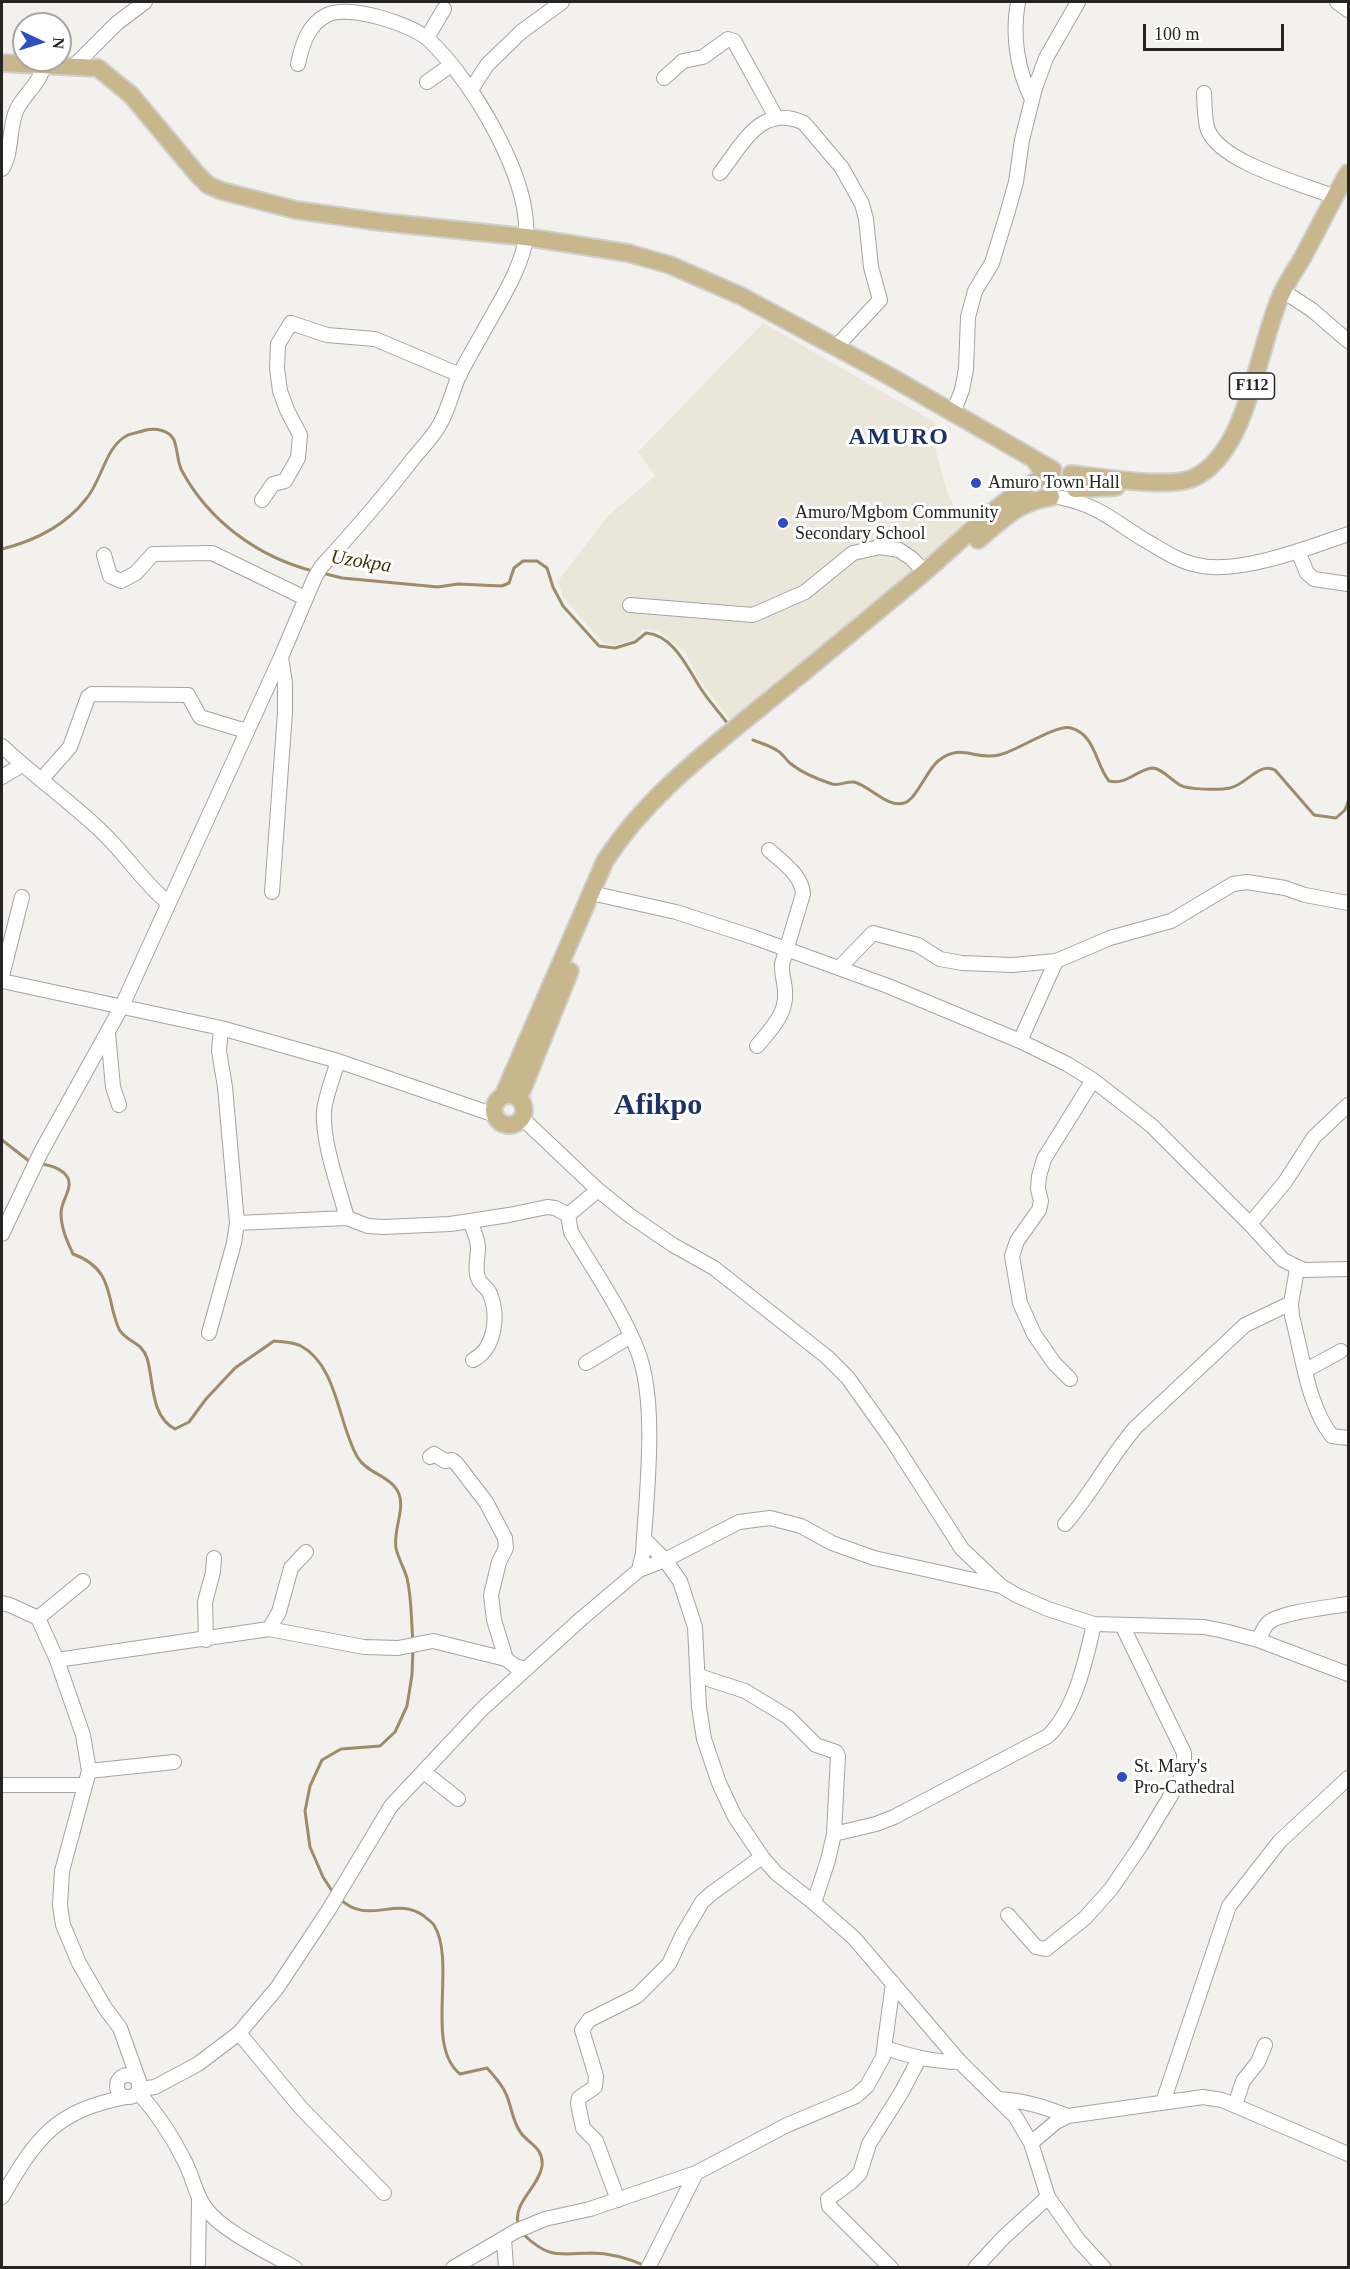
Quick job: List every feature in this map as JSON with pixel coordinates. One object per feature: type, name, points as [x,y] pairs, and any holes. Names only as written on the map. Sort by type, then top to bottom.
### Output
[{"type":"main road","points":[[74,66],[98,68],[109,76],[131,95],[197,174],[208,185],[222,191],[296,210],[381,222],[526,237],[628,253],[670,265],[741,296],[836,347],[1045,469],[1064,471],[1065,489]]},
{"type":"main road","name":"F112","points":[[1065,489],[1183,481],[1194,477],[1213,463],[1232,438],[1243,414],[1268,330],[1342,196],[1348,173]]},
{"type":"main road","name":"F112","points":[[1065,489],[1188,488],[1205,480],[1224,466],[1247,420],[1287,294]]},
{"type":"main road","points":[[1015,450],[1024,474],[1022,489]]},
{"type":"main road","points":[[1045,469],[1044,489],[1065,489]]},
{"type":"main road","points":[[511,1097],[524,1106],[522,1118],[514,1124],[502,1124],[495,1115],[496,1103],[511,1097],[596,895],[606,861],[619,839],[640,813],[708,751],[925,572],[1045,469]]},
{"type":"main road","points":[[596,895],[625,844],[673,793],[1019,507],[1065,489]]},
{"type":"street","points":[[74,66],[117,23],[145,2]]},
{"type":"street","points":[[471,90],[487,65],[521,32],[562,2]]},
{"type":"street","points":[[1018,2],[1016,32],[1020,71],[1032,99]]},
{"type":"street","points":[[953,414],[962,390],[966,369],[968,317],[975,291],[992,263],[1007,214],[1016,182],[1022,140],[1032,99],[1046,58],[1074,2]]},
{"type":"street","points":[[1337,2],[1348,10]]},
{"type":"street","points":[[2,1234],[41,1152],[122,1006],[318,572],[378,505],[440,425],[460,375],[515,274],[526,237],[526,216],[519,182],[489,118],[471,90],[427,38],[383,17],[349,6],[328,14],[318,21],[303,41],[298,64]]},
{"type":"street","points":[[427,38],[444,9]]},
{"type":"street","points":[[664,78],[683,61],[703,57],[728,39],[734,41],[776,117]]},
{"type":"street","points":[[427,82],[451,65]]},
{"type":"street","points":[[2,169],[16,109],[39,79],[41,72]]},
{"type":"street","points":[[1204,93],[1208,131],[1223,149],[1259,170],[1342,196]]},
{"type":"street","points":[[720,173],[757,125],[776,117],[804,123],[842,168],[862,204],[866,219],[871,267],[880,300],[836,347]]},
{"type":"street","points":[[1287,294],[1312,310],[1348,341]]},
{"type":"street","points":[[262,500],[273,484],[285,481],[298,458],[300,435],[280,391],[277,368],[278,344],[291,323],[327,335],[375,339],[460,375]]},
{"type":"street","points":[[1102,488],[1097,497],[1104,513]]},
{"type":"street","points":[[1065,489],[1178,559],[1209,568],[1239,566],[1298,551],[1348,534]]},
{"type":"street","points":[[630,605],[753,615],[805,592],[853,553],[880,547],[899,550],[925,572]]},
{"type":"street","points":[[1298,551],[1307,573],[1314,579],[1348,584]]},
{"type":"street","points":[[104,555],[110,576],[121,581],[136,573],[153,554],[212,552],[305,598]]},
{"type":"street","points":[[272,892],[285,712],[285,683],[281,657]]},
{"type":"street","points":[[41,780],[70,747],[88,697],[92,694],[188,695],[200,717],[246,731]]},
{"type":"street","points":[[2,746],[100,830],[119,849],[151,889],[168,903]]},
{"type":"street","points":[[2,777],[22,765]]},
{"type":"street","points":[[757,1046],[783,1012],[786,1000],[781,973],[801,906],[802,885],[769,850]]},
{"type":"street","points":[[839,968],[873,933],[918,945],[940,958],[962,963],[1012,965],[1056,961],[1110,938],[1171,921],[1233,884],[1247,882],[1285,888],[1305,895],[1348,903]]},
{"type":"street","points":[[596,895],[676,912],[787,949],[1020,1041],[1067,1064],[1093,1080],[1152,1126],[1283,1260],[1298,1269],[1348,1269]]},
{"type":"street","points":[[2,976],[22,897]]},
{"type":"street","points":[[1020,1041],[1056,961]]},
{"type":"street","points":[[2,981],[221,1028],[338,1061],[495,1115]]},
{"type":"street","points":[[209,1334],[234,1243],[237,1223],[225,1087],[218,1041],[221,1028]]},
{"type":"street","points":[[108,1033],[113,1087],[119,1105]]},
{"type":"street","points":[[338,1061],[326,1098],[325,1133],[347,1218]]},
{"type":"street","points":[[1070,1378],[1054,1363],[1034,1334],[1020,1303],[1012,1256],[1017,1241],[1039,1210],[1041,1201],[1038,1182],[1044,1159],[1093,1080]]},
{"type":"street","points":[[1250,1224],[1285,1182],[1314,1137],[1348,1104]]},
{"type":"street","points":[[522,1118],[598,1190],[629,1215],[664,1239],[714,1268],[810,1342],[841,1371],[892,1440],[965,1553],[1000,1586],[1048,1609],[1094,1624],[1204,1627],[1257,1640],[1348,1674]]},
{"type":"street","points":[[568,1215],[598,1190]]},
{"type":"street","points":[[237,1223],[347,1218],[368,1226],[384,1227],[470,1221],[547,1207],[555,1208],[568,1215]]},
{"type":"street","points":[[568,1215],[571,1232],[631,1336],[641,1361],[647,1394],[649,1434],[644,1539],[639,1570]]},
{"type":"street","points":[[470,1221],[478,1245],[476,1264],[479,1281],[489,1291],[494,1316],[489,1346],[482,1356],[473,1360]]},
{"type":"street","points":[[1298,1269],[1291,1303],[1314,1403],[1322,1424],[1332,1436],[1348,1438]]},
{"type":"street","points":[[1065,1524],[1085,1500],[1135,1428],[1245,1325],[1291,1303]]},
{"type":"street","points":[[586,1363],[631,1336]]},
{"type":"street","points":[[1306,1370],[1341,1351]]},
{"type":"street","points":[[430,1456],[434,1454],[446,1461],[452,1460],[456,1463],[486,1502],[505,1538],[506,1548],[499,1562],[491,1595],[494,1620],[506,1659]]},
{"type":"street","points":[[148,2103],[149,2093],[155,2087],[198,2064],[238,2033],[277,1988],[337,1896],[391,1806],[483,1708],[639,1570],[665,1560],[739,1522],[770,1518],[801,1526],[832,1543],[874,1558],[1000,1586]]},
{"type":"street","points":[[644,1539],[665,1560],[680,1581],[695,1627],[699,1707],[704,1739],[719,1783],[735,1817],[762,1857],[776,1873],[854,1938],[960,2062],[1015,2116],[1031,2143],[1048,2197],[1079,2241],[1104,2268]]},
{"type":"street","points":[[269,1629],[279,1612],[291,1568],[306,1552]]},
{"type":"street","points":[[959,1577],[966,1568],[965,1553]]},
{"type":"street","points":[[206,1640],[205,1602],[213,1572],[214,1558]]},
{"type":"street","points":[[38,1618],[83,1581]]},
{"type":"street","points":[[2,1603],[38,1618],[57,1660],[83,1735],[89,1771],[62,1871],[60,1906],[63,1925],[79,1963],[105,2008],[120,2028],[136,2090]]},
{"type":"street","points":[[1257,1640],[1268,1623],[1278,1618],[1348,1604]]},
{"type":"street","points":[[834,1834],[876,1824],[894,1817],[1048,1736],[1060,1725],[1068,1708],[1087,1655],[1094,1624]]},
{"type":"street","points":[[1008,1915],[1036,1947],[1046,1949],[1055,1943],[1085,1918],[1111,1889],[1179,1782],[1184,1769],[1184,1753],[1122,1625]]},
{"type":"street","points":[[57,1660],[269,1629],[364,1647],[398,1648],[432,1641],[506,1659],[515,1666],[526,1669]]},
{"type":"street","points":[[699,1676],[745,1691],[788,1717],[816,1745],[836,1752],[838,1756],[834,1834],[814,1903]]},
{"type":"street","points":[[89,1771],[174,1762]]},
{"type":"street","points":[[424,1772],[458,1799]]},
{"type":"street","points":[[1163,2102],[1229,1906],[1280,1841],[1348,1778]]},
{"type":"street","points":[[2,1785],[84,1785]]},
{"type":"street","points":[[618,2200],[596,2141],[583,2128],[579,2098],[595,2087],[596,2076],[582,2030],[589,2020],[637,1996],[669,1964],[681,1936],[702,1902],[762,1857]]},
{"type":"street","points":[[453,2268],[504,2238],[545,2219],[590,2210],[696,2173],[787,2125],[856,2096],[867,2085],[877,2069],[885,2048],[893,1983]]},
{"type":"street","points":[[238,2033],[301,2108],[384,2193]]},
{"type":"street","points":[[1235,2105],[1244,2082],[1258,2062],[1265,2045]]},
{"type":"street","points":[[885,2048],[919,2059],[960,2062]]},
{"type":"street","points":[[127,2051],[119,2082],[119,2092],[155,2087]]},
{"type":"street","points":[[891,2268],[829,2206],[828,2199],[860,2173],[869,2144],[902,2093],[919,2059]]},
{"type":"street","points":[[104,2101],[119,2082],[130,2074],[136,2090],[148,2103],[185,2161],[199,2199],[207,2211],[228,2228],[295,2268]]},
{"type":"street","points":[[2,2197],[33,2149],[49,2130],[70,2114],[136,2090]]},
{"type":"street","points":[[1031,2143],[1056,2122],[1068,2116],[1203,2097],[1235,2105],[1348,2154]]},
{"type":"street","points":[[998,2099],[1018,2100],[1040,2105],[1068,2116]]},
{"type":"street","points":[[648,2268],[696,2173]]},
{"type":"street","points":[[975,2268],[1004,2236],[1048,2197]]},
{"type":"street","points":[[198,2268],[199,2199]]},
{"type":"street","points":[[504,2238],[506,2268]]},
{"type":"shaded area","name":"Amuro/Mgbom Community Secondary School","points":[[763,323],[935,422],[935,448],[948,495],[967,529],[733,724],[698,678],[685,652],[660,632],[651,629],[643,630],[632,640],[614,645],[603,643],[563,597],[558,581],[608,516],[655,476],[638,452]]},
{"type":"waterway","name":"Uzokpa","points":[[2,549],[26,542],[59,525],[86,499],[109,455],[120,440],[128,435],[154,429],[162,430],[172,437],[182,471],[206,506],[221,521],[254,546],[293,565],[313,571]]},
{"type":"waterway","name":"Uzokpa","points":[[322,573],[342,578],[438,587],[458,584],[502,586],[509,583],[514,568],[523,561],[537,561],[547,568],[553,587],[563,606],[599,646],[615,648],[635,642],[646,633],[665,640],[679,654],[704,693],[728,724]]},
{"type":"waterway","points":[[753,740],[780,752],[795,767],[816,778],[835,784],[854,782],[885,800],[898,804],[908,801],[934,765],[946,756],[961,752],[983,756],[999,755],[1064,728],[1071,728],[1086,737],[1109,781],[1121,781],[1152,768],[1159,770],[1184,787],[1226,789],[1236,786],[1258,771],[1269,768],[1275,770],[1314,815],[1336,818],[1345,810],[1348,802]]},
{"type":"waterway","points":[[2,1140],[29,1161]]},
{"type":"waterway","points":[[42,1164],[59,1169],[68,1178],[69,1187],[61,1213],[62,1224],[73,1254],[91,1263],[102,1276],[120,1330],[145,1353],[154,1397],[161,1416],[175,1429],[189,1422],[206,1399],[235,1368],[274,1341],[301,1346],[323,1367],[336,1397],[351,1445],[358,1458],[368,1468],[391,1483],[399,1494],[401,1507],[396,1548],[409,1586],[413,1642]]},
{"type":"waterway","points":[[334,1894],[323,1877],[310,1847],[305,1811],[310,1786],[322,1760],[341,1749],[380,1746],[395,1732],[407,1706],[413,1649]]},
{"type":"waterway","points":[[339,1898],[360,1910],[403,1908],[413,1910],[434,1925],[440,1941],[443,1960],[442,2024],[449,2061],[460,2074],[487,2068],[504,2090],[518,2128],[541,2155],[540,2174],[519,2209],[518,2224]]},
{"type":"waterway","points":[[523,2234],[540,2248],[554,2253],[605,2254],[646,2266]]},
{"type":"place","name":"Amuro Town Hall","points":[[976,483]]},
{"type":"place","name":"Amuro/Mgbom Community Secondary School","points":[[783,523]]},
{"type":"place","name":"St. Mary's Pro-Cathedral","points":[[1122,1777]]},
{"type":"district","name":"AMURO","points":[[899,438]]},
{"type":"district","name":"Afikpo","points":[[658,1106]]}]
